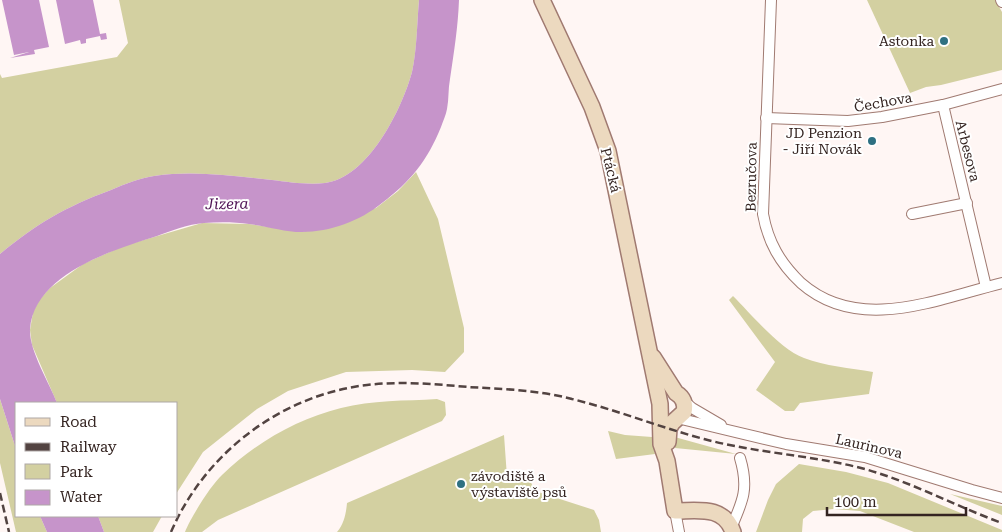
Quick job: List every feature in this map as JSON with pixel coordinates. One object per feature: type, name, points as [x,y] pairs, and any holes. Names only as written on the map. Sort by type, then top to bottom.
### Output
[{"type":"street","name":"Ptácká","points":[[542,0],[592,107],[608,151],[660,404],[661,444],[667,461],[678,532]]},
{"type":"street","name":"Bezručova","points":[[771,0],[763,214],[766,231],[787,270],[824,300],[847,307],[877,310],[912,306],[1002,283]]},
{"type":"street","name":"Čechova","points":[[766,118],[848,122],[943,105],[1002,89]]},
{"type":"street","name":"Arbesova","points":[[943,105],[986,287]]},
{"type":"street","name":"Arbesova","points":[[912,214],[967,203]]},
{"type":"street","name":"Ptácká","points":[[648,350],[680,397]]},
{"type":"street","points":[[664,394],[680,397],[684,412],[676,418],[667,415],[662,410],[660,404],[664,394]]},
{"type":"street","name":"Laurinova","points":[[680,397],[692,408],[728,430]]},
{"type":"street","name":"Ptácká","points":[[667,461],[670,429],[676,418]]},
{"type":"street","name":"Laurinova","points":[[676,418],[786,444],[865,457],[1002,498]]},
{"type":"street","points":[[732,530],[745,490],[740,458]]},
{"type":"street","points":[[675,511],[713,511],[725,519],[732,530]]},
{"type":"green space","points":[[119,0],[419,0],[414,64],[400,104],[381,140],[355,169],[341,178],[325,183],[312,184],[228,175],[169,174],[149,177],[95,196],[52,217],[0,254],[0,74],[2,78],[117,57],[128,43]]},
{"type":"green space","name":"Astonka","points":[[867,0],[995,0],[1002,12],[1002,70],[926,87],[910,93]]},
{"type":"green space","points":[[416,172],[438,219],[464,328],[464,352],[445,372],[412,370],[346,372],[288,391],[257,409],[203,452],[178,491],[178,402],[57,402],[32,345],[30,330],[33,312],[39,300],[50,288],[83,264],[123,246],[202,223],[249,224],[302,232],[376,208],[398,191]]},
{"type":"green space","points":[[733,296],[785,347],[804,358],[820,363],[873,372],[869,394],[800,403],[794,411],[785,411],[756,390],[775,362],[729,300]]},
{"type":"green space","points":[[0,399],[15,446],[15,517],[40,517],[47,532],[16,532],[0,463]]},
{"type":"green space","points":[[437,399],[445,402],[446,415],[442,421],[218,520],[202,532],[185,532],[217,480],[248,453],[277,434],[308,419],[353,405]]},
{"type":"green space","points":[[608,431],[625,435],[652,437],[655,454],[616,459]]},
{"type":"green space","name":"závodiště a výstaviště psů","points":[[504,435],[507,477],[526,472],[535,491],[594,510],[599,520],[601,532],[337,532],[344,519],[347,503]]},
{"type":"green space","points":[[671,436],[736,454],[675,448],[675,441]]},
{"type":"green space","points":[[799,464],[846,472],[888,483],[1002,530],[1002,532],[914,532],[860,511],[834,509],[813,511],[803,519],[802,532],[756,532],[776,484]]},
{"type":"green space","points":[[950,494],[1002,506],[1002,515]]},
{"type":"green space","points":[[98,517],[161,517],[153,532],[104,532]]},
{"type":"water","points":[[2,0],[39,0],[49,47],[34,50],[35,54],[10,58],[29,52],[14,55]]},
{"type":"water","points":[[56,0],[93,0],[100,34],[106,33],[107,39],[101,40],[100,36],[86,39],[86,43],[81,44],[80,40],[65,44]]},
{"type":"water","name":"Jizera","points":[[419,0],[459,0],[446,114],[436,139],[424,160],[401,187],[364,215],[334,228],[302,232],[227,222],[192,225],[99,257],[60,279],[45,293],[35,310],[30,329],[36,357],[57,402],[15,402],[15,446],[0,399],[0,254],[52,217],[95,196],[149,177],[169,174],[228,175],[312,184],[325,183],[341,178],[355,169],[381,140],[407,87],[414,63]]},
{"type":"water","points":[[40,517],[98,517],[104,532],[47,532]]},
{"type":"railway","points":[[171,532],[186,503],[204,477],[225,453],[276,415],[305,401],[335,391],[392,383],[507,389],[559,396],[589,403],[724,444],[822,460],[879,473],[1002,523]]},
{"type":"railway","points":[[0,493],[9,532]]},
{"type":"place","name":"Astonka","points":[[944,41]]},
{"type":"place","name":"JD Penzion - Jiří Novák","points":[[872,141]]},
{"type":"place","name":"závodiště a výstaviště psů","points":[[461,484]]}]
